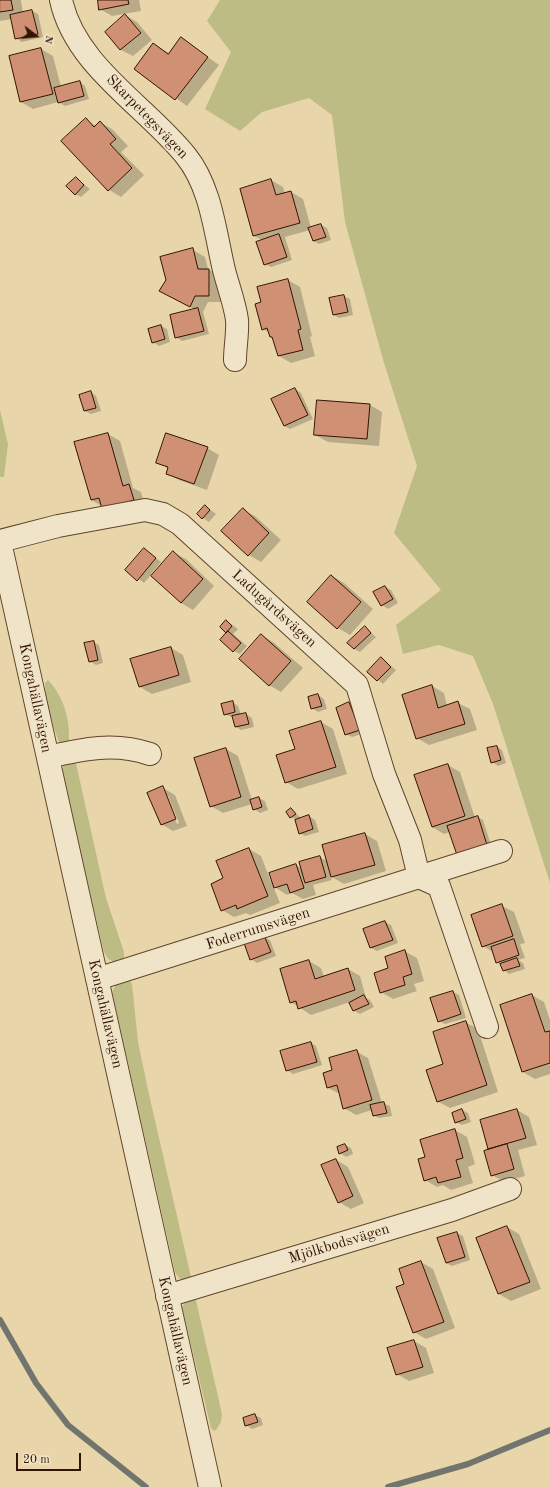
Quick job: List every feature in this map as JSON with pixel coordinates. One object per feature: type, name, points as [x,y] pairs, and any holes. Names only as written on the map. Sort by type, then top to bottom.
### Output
[{"type":"street","name":"Skarpetegsvägen","points":[[60,0],[64,15],[80,46],[100,69],[172,140],[187,157],[200,177],[208,201],[237,320],[235,360]]},
{"type":"street","name":"Ladugårdsvägen","points":[[0,542],[58,526],[145,510],[162,514],[180,524],[357,685],[384,774],[410,840],[419,877]]},
{"type":"street","name":"Kongahällavägen","points":[[0,542],[210,1487]]},
{"type":"street","points":[[48,757],[96,747],[134,749],[150,754]]},
{"type":"street","name":"Foderrumsvägen","points":[[97,979],[144,966],[501,851]]},
{"type":"street","points":[[419,877],[438,886],[487,1027]]},
{"type":"street","name":"Mjölkbodsvägen","points":[[167,1296],[452,1210],[510,1189]]},
{"type":"shaded area","points":[[220,0],[550,0],[550,883],[493,704],[473,656],[439,645],[403,654],[396,625],[441,590],[394,533],[417,466],[384,363],[345,222],[332,115],[309,98],[262,112],[240,131],[205,109],[231,52],[207,21]]},
{"type":"shaded area","points":[[0,410],[8,444],[4,477],[0,477]]},
{"type":"shaded area","points":[[48,680],[62,701],[67,717],[69,742],[64,744],[59,742],[49,713],[45,683]]},
{"type":"shaded area","points":[[75,759],[106,898],[124,952],[124,959],[117,963],[108,959],[104,952],[61,771],[65,763]]},
{"type":"shaded area","points":[[127,980],[132,984],[138,1042],[191,1277],[190,1281],[181,1279],[175,1272],[112,992],[116,985]]},
{"type":"shaded area","points":[[195,1296],[222,1414],[221,1422],[214,1431],[211,1428],[182,1307],[188,1298]]},
{"type":"building","points":[[0,0],[11,0],[13,10],[0,12]]},
{"type":"building","points":[[98,0],[128,0],[129,4],[99,10]]},
{"type":"building","points":[[32,10],[38,34],[15,39],[10,15]]},
{"type":"building","points":[[125,14],[141,33],[120,50],[105,32]]},
{"type":"building","points":[[181,37],[208,57],[175,100],[134,69],[153,43],[168,54]]},
{"type":"building","points":[[41,48],[53,94],[20,102],[9,56]]},
{"type":"building","points":[[80,81],[84,96],[58,103],[54,88]]},
{"type":"building","points":[[86,118],[94,127],[100,121],[116,139],[110,144],[132,168],[108,191],[61,141]]},
{"type":"building","points":[[76,177],[84,185],[75,195],[66,186]]},
{"type":"building","points":[[271,179],[276,195],[291,191],[300,223],[253,236],[240,189]]},
{"type":"building","points":[[321,224],[326,237],[313,241],[308,228]]},
{"type":"building","points":[[279,234],[287,257],[264,265],[256,242]]},
{"type":"building","points":[[193,248],[198,269],[209,269],[209,296],[195,296],[190,307],[159,291],[166,280],[160,257]]},
{"type":"building","points":[[288,279],[301,329],[298,330],[303,350],[278,356],[272,337],[270,337],[267,328],[262,330],[255,304],[261,302],[257,287]]},
{"type":"building","points":[[344,295],[348,312],[333,315],[329,298]]},
{"type":"building","points":[[198,308],[204,331],[175,338],[170,315]]},
{"type":"building","points":[[161,325],[165,339],[152,343],[148,329]]},
{"type":"building","points":[[295,388],[308,415],[284,426],[271,399]]},
{"type":"building","points":[[91,391],[96,408],[84,411],[79,395]]},
{"type":"building","points":[[317,400],[370,404],[367,439],[314,435]]},
{"type":"building","points":[[108,433],[123,486],[129,484],[134,500],[102,509],[99,498],[91,500],[74,442]]},
{"type":"building","points":[[166,433],[208,447],[194,484],[166,474],[168,467],[156,463]]},
{"type":"building","points":[[205,505],[210,510],[202,519],[197,514]]},
{"type":"building","points":[[243,508],[269,533],[248,556],[221,531]]},
{"type":"building","points":[[144,548],[156,558],[137,581],[125,570]]},
{"type":"building","points":[[173,551],[203,579],[181,603],[151,576]]},
{"type":"building","points":[[331,575],[361,602],[337,629],[307,602]]},
{"type":"building","points":[[385,586],[393,599],[381,606],[373,592]]},
{"type":"building","points":[[226,620],[232,626],[226,633],[220,627]]},
{"type":"building","points":[[365,626],[371,633],[354,649],[347,643]]},
{"type":"building","points":[[228,631],[241,643],[233,652],[220,640]]},
{"type":"building","points":[[261,634],[291,661],[269,686],[239,659]]},
{"type":"building","points":[[94,641],[98,660],[89,662],[84,643]]},
{"type":"building","points":[[171,647],[179,675],[139,687],[130,659]]},
{"type":"building","points":[[381,657],[391,667],[377,681],[367,672]]},
{"type":"building","points":[[432,685],[438,708],[458,701],[465,724],[416,739],[402,695]]},
{"type":"building","points":[[318,694],[322,706],[311,709],[308,697]]},
{"type":"building","points":[[233,701],[235,712],[224,715],[221,704]]},
{"type":"building","points":[[349,702],[360,730],[345,735],[336,708]]},
{"type":"building","points":[[246,713],[249,724],[235,727],[232,716]]},
{"type":"building","points":[[321,721],[336,767],[285,783],[276,755],[295,749],[289,731]]},
{"type":"building","points":[[497,746],[501,760],[491,763],[487,748]]},
{"type":"building","points":[[226,748],[241,797],[210,807],[194,758]]},
{"type":"building","points":[[448,764],[465,816],[432,827],[414,775]]},
{"type":"building","points":[[163,786],[176,819],[161,825],[147,793]]},
{"type":"building","points":[[259,797],[262,807],[253,810],[250,800]]},
{"type":"building","points":[[291,808],[296,814],[290,818],[286,812]]},
{"type":"building","points":[[309,815],[313,829],[299,834],[295,820]]},
{"type":"building","points":[[478,816],[487,845],[457,855],[447,826]]},
{"type":"building","points":[[365,833],[375,865],[331,877],[322,845]]},
{"type":"building","points":[[249,848],[268,896],[237,909],[236,905],[221,911],[211,884],[223,878],[216,861]]},
{"type":"building","points":[[320,856],[326,877],[305,883],[299,862]]},
{"type":"building","points":[[296,864],[304,888],[290,893],[287,884],[274,888],[269,873]]},
{"type":"building","points":[[502,904],[513,936],[482,947],[471,915]]},
{"type":"building","points":[[385,921],[393,940],[370,948],[363,929]]},
{"type":"building","points":[[264,935],[271,952],[250,960],[244,943]]},
{"type":"building","points":[[514,939],[519,955],[496,963],[491,947]]},
{"type":"building","points":[[405,950],[412,974],[403,977],[405,985],[380,993],[374,973],[388,968],[385,957]]},
{"type":"building","points":[[517,958],[520,966],[503,971],[500,964]]},
{"type":"building","points":[[309,960],[315,979],[348,968],[355,990],[298,1009],[296,1001],[290,1003],[280,969]]},
{"type":"building","points":[[453,991],[461,1014],[438,1022],[430,998]]},
{"type":"building","points":[[532,994],[545,1032],[550,1031],[550,1063],[522,1072],[500,1005]]},
{"type":"building","points":[[364,995],[369,1004],[353,1011],[349,1003]]},
{"type":"building","points":[[466,1021],[487,1085],[437,1102],[426,1070],[443,1064],[433,1032]]},
{"type":"building","points":[[311,1042],[317,1062],[286,1071],[280,1051]]},
{"type":"building","points":[[357,1050],[372,1100],[343,1109],[337,1085],[327,1088],[323,1073],[332,1070],[329,1058]]},
{"type":"building","points":[[384,1102],[387,1113],[373,1116],[370,1105]]},
{"type":"building","points":[[462,1109],[466,1119],[455,1123],[452,1113]]},
{"type":"building","points":[[517,1109],[526,1138],[488,1149],[480,1120]]},
{"type":"building","points":[[455,1129],[463,1158],[456,1160],[461,1177],[438,1183],[436,1177],[424,1181],[418,1159],[425,1157],[420,1140]]},
{"type":"building","points":[[345,1144],[348,1150],[339,1154],[337,1147]]},
{"type":"building","points":[[507,1144],[514,1169],[491,1176],[484,1151]]},
{"type":"building","points":[[336,1159],[353,1196],[338,1203],[321,1165]]},
{"type":"building","points":[[507,1226],[530,1282],[498,1294],[476,1238]]},
{"type":"building","points":[[457,1232],[465,1257],[446,1263],[437,1238]]},
{"type":"building","points":[[421,1261],[444,1322],[413,1333],[396,1287],[404,1284],[399,1269]]},
{"type":"building","points":[[414,1340],[423,1367],[396,1375],[387,1348]]},
{"type":"building","points":[[255,1414],[258,1422],[245,1426],[243,1418]]},
{"type":"waterway","points":[[0,1320],[36,1383],[68,1425],[146,1487]]},
{"type":"waterway","points":[[388,1487],[468,1464],[550,1430]]}]
